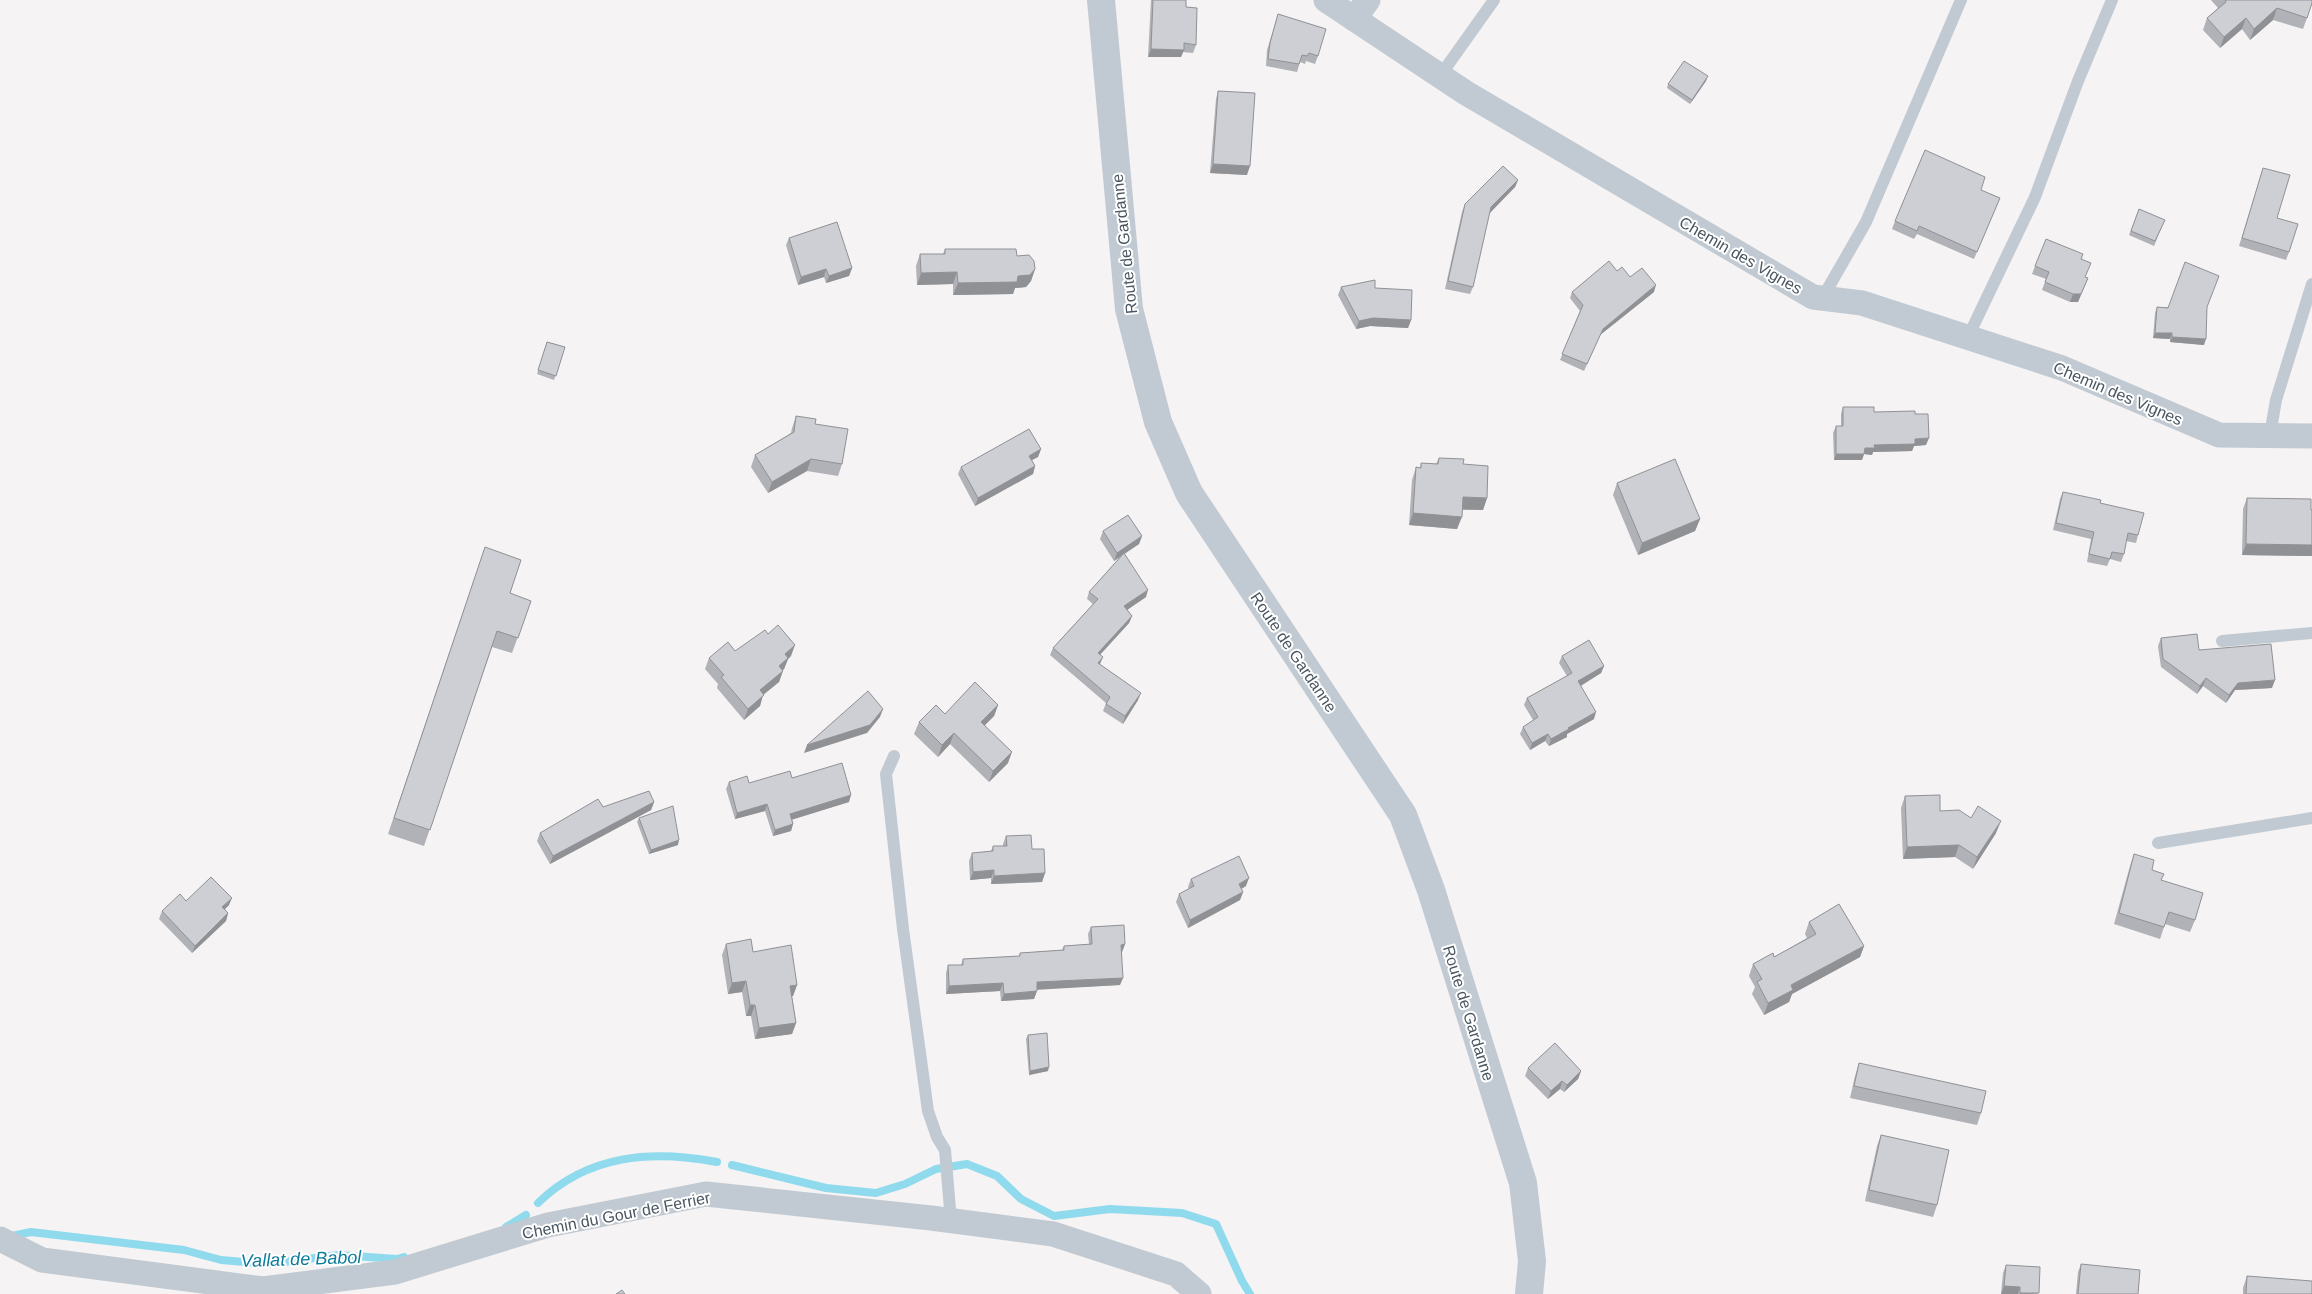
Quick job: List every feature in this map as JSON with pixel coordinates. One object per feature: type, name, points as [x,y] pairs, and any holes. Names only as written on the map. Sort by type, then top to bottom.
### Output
[{"type":"street","name":"Route de Gardanne","points":[[1101,0],[1129,308],[1158,422],[1189,493],[1403,815],[1431,890],[1523,1183],[1532,1261],[1529,1294]]},
{"type":"street","name":"Chemin des Vignes","points":[[1326,0],[1361,9],[1440,76],[1813,297],[1862,302],[2062,368],[2218,435],[2312,436]]},
{"type":"street","name":"Chemin du Gour de Ferrier","points":[[0,1239],[42,1260],[263,1289],[395,1272],[548,1225],[706,1194],[1053,1234],[1176,1274],[1199,1294]]},
{"type":"lane","points":[[1440,76],[1494,0]]},
{"type":"lane","points":[[1823,297],[1866,222],[1961,0]]},
{"type":"lane","points":[[1968,337],[2035,197],[2078,81],[2112,0]]},
{"type":"lane","points":[[2270,436],[2276,400],[2312,284]]},
{"type":"lane","points":[[2222,641],[2312,633]]},
{"type":"lane","points":[[894,756],[886,774],[903,929],[928,1111],[937,1137],[945,1150],[951,1221]]},
{"type":"lane","points":[[2158,843],[2312,818]]},
{"type":"building","points":[[1153,0],[1186,0],[1186,7],[1197,8],[1196,45],[1184,43],[1184,50],[1151,49]]},
{"type":"building","points":[[2225,0],[2312,0],[2312,3],[2307,18],[2277,8],[2254,29],[2246,18],[2224,37],[2207,18],[2226,2]]},
{"type":"building","points":[[1278,14],[1326,29],[1318,56],[1309,53],[1307,56],[1302,55],[1299,64],[1268,59],[1270,43]]},
{"type":"building","points":[[1684,61],[1708,76],[1692,100],[1668,84]]},
{"type":"building","points":[[1218,91],[1255,93],[1250,166],[1213,164]]},
{"type":"building","points":[[1925,150],[1985,177],[1981,190],[2000,198],[1977,252],[1919,226],[1917,231],[1895,221]]},
{"type":"building","points":[[1503,166],[1518,180],[1491,207],[1473,287],[1448,281],[1465,204]]},
{"type":"building","points":[[2263,168],[2290,175],[2277,218],[2298,224],[2289,252],[2242,238]]},
{"type":"building","points":[[2139,209],[2165,220],[2155,241],[2131,231]]},
{"type":"building","points":[[837,222],[852,268],[829,276],[826,269],[801,277],[789,238]]},
{"type":"building","points":[[2046,239],[2083,254],[2081,259],[2091,263],[2085,277],[2088,278],[2081,294],[2073,294],[2045,282],[2049,272],[2035,266]]},
{"type":"building","points":[[945,249],[1016,249],[1017,256],[1029,255],[1034,261],[1035,269],[1030,275],[1018,276],[1017,282],[958,283],[957,272],[921,273],[920,254],[945,254]]},
{"type":"building","points":[[1609,261],[1617,271],[1622,267],[1630,277],[1642,268],[1656,285],[1603,329],[1587,364],[1562,354],[1583,305],[1572,292]]},
{"type":"building","points":[[2185,262],[2219,276],[2207,307],[2206,339],[2172,337],[2172,333],[2155,333],[2157,307],[2168,308]]},
{"type":"building","points":[[1375,280],[1375,288],[1412,290],[1411,320],[1373,318],[1359,321],[1341,287]]},
{"type":"building","points":[[547,342],[565,347],[556,376],[538,370]]},
{"type":"building","points":[[1843,407],[1874,407],[1874,412],[1915,411],[1915,414],[1928,414],[1929,438],[1915,439],[1915,444],[1874,445],[1875,448],[1865,448],[1864,454],[1836,454],[1836,426],[1843,426]]},
{"type":"building","points":[[796,416],[816,419],[815,424],[848,429],[842,464],[811,459],[772,482],[755,455],[794,432]]},
{"type":"building","points":[[1029,429],[1041,449],[1029,456],[1035,466],[978,498],[961,467]]},
{"type":"building","points":[[1439,458],[1464,459],[1463,464],[1488,466],[1487,498],[1463,497],[1462,517],[1413,513],[1416,467],[1421,468],[1421,463],[1438,464]]},
{"type":"building","points":[[1675,459],[1700,519],[1642,543],[1617,483]]},
{"type":"building","points":[[2063,492],[2101,500],[2100,503],[2144,513],[2138,535],[2128,533],[2124,554],[2112,552],[2110,559],[2089,554],[2094,532],[2056,523]]},
{"type":"building","points":[[2247,498],[2311,499],[2312,545],[2246,544]]},
{"type":"building","points":[[1128,515],[1142,536],[1117,553],[1103,531]]},
{"type":"building","points":[[485,547],[521,560],[510,593],[531,601],[518,638],[497,631],[430,830],[394,818]]},
{"type":"building","points":[[1124,553],[1148,590],[1124,606],[1132,616],[1098,653],[1103,657],[1098,663],[1141,693],[1125,716],[1106,704],[1110,697],[1053,648],[1098,599],[1089,592]]},
{"type":"building","points":[[778,625],[795,645],[785,654],[788,658],[779,666],[783,671],[760,690],[764,695],[748,709],[721,677],[724,675],[709,658],[728,642],[735,651],[765,630],[768,634]]},
{"type":"building","points":[[2197,634],[2199,650],[2271,644],[2275,680],[2238,683],[2229,695],[2206,678],[2200,686],[2163,659],[2161,638]]},
{"type":"building","points":[[1589,640],[1604,666],[1578,681],[1596,712],[1551,739],[1548,734],[1532,743],[1523,727],[1538,717],[1527,698],[1572,673],[1562,656]]},
{"type":"building","points":[[975,682],[998,705],[981,722],[1012,752],[993,771],[954,733],[942,745],[919,722],[936,705],[945,714]]},
{"type":"building","points":[[868,691],[883,709],[870,725],[807,745]]},
{"type":"building","points":[[842,763],[851,795],[790,814],[793,824],[775,830],[767,804],[737,813],[729,782],[747,776],[749,783],[790,771],[792,778]]},
{"type":"building","points":[[649,791],[654,802],[553,856],[540,833],[598,799],[603,807]]},
{"type":"building","points":[[1940,795],[1940,811],[1959,810],[1971,818],[1978,806],[2001,821],[1977,857],[1959,845],[1907,847],[1905,796]]},
{"type":"building","points":[[673,806],[679,840],[651,850],[639,818]]},
{"type":"building","points":[[1031,835],[1032,849],[1044,849],[1045,873],[994,876],[994,870],[973,872],[972,853],[993,851],[993,846],[1007,846],[1006,836]]},
{"type":"building","points":[[2134,854],[2154,860],[2152,870],[2164,874],[2161,880],[2203,893],[2195,920],[2169,912],[2164,927],[2119,913]]},
{"type":"building","points":[[1239,856],[1249,878],[1239,884],[1243,892],[1190,920],[1179,894],[1194,886],[1191,879]]},
{"type":"building","points":[[211,877],[232,898],[222,907],[228,913],[195,946],[162,911],[180,894],[186,901]]},
{"type":"building","points":[[1839,904],[1864,946],[1791,985],[1793,990],[1768,1003],[1757,982],[1762,979],[1753,964],[1773,953],[1774,957],[1816,934],[1809,922]]},
{"type":"building","points":[[1124,925],[1125,944],[1121,945],[1123,978],[1037,982],[1037,991],[1004,994],[1003,983],[949,986],[948,965],[963,965],[963,959],[1020,956],[1020,953],[1064,950],[1064,946],[1092,944],[1091,927]]},
{"type":"building","points":[[751,939],[753,952],[791,945],[797,985],[790,986],[796,1023],[759,1028],[755,1005],[750,1005],[746,981],[732,983],[726,944]]},
{"type":"building","points":[[1047,1033],[1049,1067],[1030,1071],[1028,1035]]},
{"type":"building","points":[[1555,1043],[1581,1071],[1567,1085],[1562,1081],[1551,1091],[1528,1068]]},
{"type":"building","points":[[1859,1063],[1986,1091],[1981,1113],[1854,1086]]},
{"type":"building","points":[[1881,1135],[1949,1150],[1937,1205],[1869,1190]]},
{"type":"building","points":[[2081,1264],[2140,1270],[2138,1294],[2078,1294]]},
{"type":"building","points":[[2006,1265],[2040,1267],[2039,1293],[2020,1293],[2020,1287],[2004,1286]]},
{"type":"building","points":[[2247,1276],[2312,1281],[2312,1294],[2246,1294]]},
{"type":"building","points":[[622,1290],[625,1294],[616,1294]]},
{"type":"waterway","name":"Vallat de Babol","points":[[538,1203],[557,1187],[578,1174],[599,1165],[645,1157],[669,1156],[717,1162]]},
{"type":"waterway","name":"Vallat de Babol","points":[[732,1165],[826,1188],[876,1193],[905,1184],[936,1169],[967,1164],[997,1176],[1021,1199],[1054,1216],[1110,1209],[1182,1213],[1216,1224],[1242,1281],[1250,1294]]},
{"type":"waterway","name":"Vallat de Babol","points":[[506,1227],[526,1215]]},
{"type":"waterway","name":"Vallat de Babol","points":[[12,1236],[31,1232],[184,1250],[221,1260],[269,1264],[338,1255],[397,1259],[404,1257]]}]
